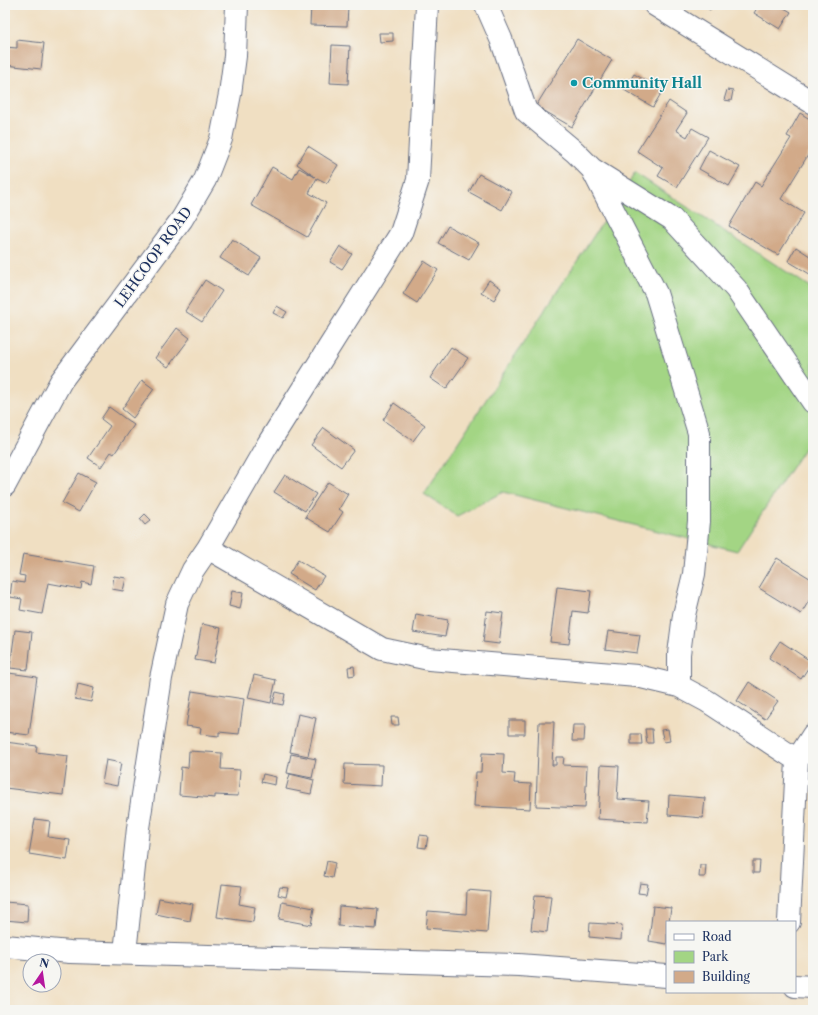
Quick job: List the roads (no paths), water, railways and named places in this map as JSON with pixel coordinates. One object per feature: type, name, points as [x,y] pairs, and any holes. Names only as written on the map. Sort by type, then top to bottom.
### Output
[{"type":"street","name":"LEHCOOP ROAD","points":[[5,485],[61,381],[182,219],[205,180],[221,139],[230,94],[235,56],[237,5]]},
{"type":"street","points":[[125,952],[138,828],[163,671],[177,604],[193,570],[208,548],[268,444],[401,233],[418,180],[427,5]]},
{"type":"street","points":[[486,5],[501,39],[526,111],[575,152],[592,170],[672,219],[736,289],[813,402]]},
{"type":"street","points":[[655,5],[813,103]]},
{"type":"street","points":[[592,170],[656,293],[699,433],[699,521],[694,574],[684,615],[678,654],[679,686]]},
{"type":"street","points":[[208,548],[382,649],[429,659],[637,676],[679,686],[707,701],[798,760]]},
{"type":"street","points":[[789,921],[798,760],[813,735]]},
{"type":"street","points":[[5,946],[70,952],[125,952],[519,965],[666,976]]},
{"type":"street","points":[[796,986],[813,987]]},
{"type":"place","name":"Community Hall","points":[[574,83]]}]
